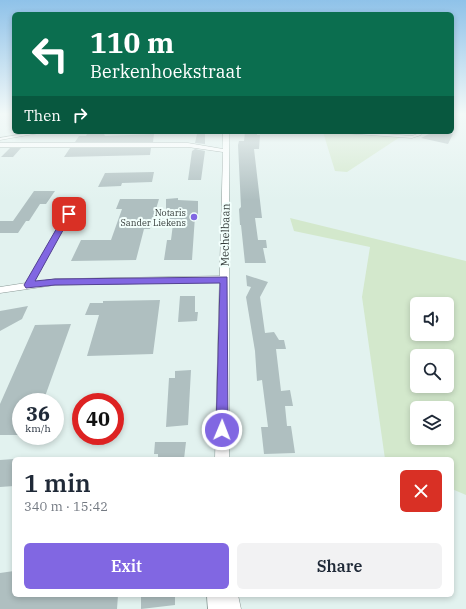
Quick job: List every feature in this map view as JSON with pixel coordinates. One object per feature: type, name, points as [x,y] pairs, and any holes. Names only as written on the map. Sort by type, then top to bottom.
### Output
[{"type":"street","name":"Mechelbaan","points":[[222,457],[226,143]]},
{"type":"street","points":[[0,145],[188,145],[226,151]]},
{"type":"street","points":[[29,285],[75,202]]},
{"type":"street","points":[[0,290],[55,282],[224,280]]},
{"type":"street","points":[[216,597],[217,609]]},
{"type":"street","points":[[229,597],[232,609]]},
{"type":"green space","points":[[327,143],[390,143],[347,172],[335,171]]},
{"type":"green space","points":[[290,218],[466,261],[466,495],[454,490],[454,457],[385,457],[362,297],[370,247],[294,231]]},
{"type":"building","points":[[238,143],[259,143],[259,149],[254,149],[262,218],[255,218],[258,240],[266,240],[267,248],[263,248],[266,263],[245,263],[239,209],[241,207]]},
{"type":"building","points":[[10,148],[21,148],[13,157],[1,157]]},
{"type":"building","points":[[70,148],[151,148],[150,155],[64,157]]},
{"type":"building","points":[[195,149],[205,151],[201,180],[188,180],[192,151]]},
{"type":"building","points":[[154,172],[152,182],[122,183],[121,186],[98,187],[105,173]]},
{"type":"building","points":[[34,191],[55,191],[46,204],[40,204],[29,221],[26,221],[18,233],[0,233],[0,221],[13,221]]},
{"type":"building","points":[[178,198],[178,200],[198,201],[198,216],[195,216],[192,260],[164,260],[167,240],[171,240],[173,224],[166,224],[166,199]]},
{"type":"building","points":[[120,199],[159,199],[150,229],[144,229],[136,260],[71,261],[81,240],[111,240],[122,209],[116,209]]},
{"type":"building","points":[[246,275],[268,282],[260,297],[265,333],[274,332],[279,340],[284,340],[286,349],[276,349],[281,391],[290,390],[293,406],[285,406],[287,426],[291,426],[295,453],[264,454],[261,427],[268,427],[262,380],[257,381],[255,351],[246,297],[251,287],[247,286]]},
{"type":"building","points":[[180,296],[195,296],[195,312],[198,312],[197,321],[178,322]]},
{"type":"building","points":[[160,300],[153,354],[87,356],[99,315],[85,315],[90,303],[103,303],[103,301]]},
{"type":"building","points":[[28,306],[22,319],[0,331],[0,311]]},
{"type":"building","points":[[71,324],[46,393],[12,393],[12,435],[0,435],[0,404],[35,325]]},
{"type":"building","points":[[191,370],[188,425],[166,427],[169,378],[175,378],[175,371]]},
{"type":"building","points":[[155,442],[186,442],[184,457],[158,457],[158,454],[154,454]]},
{"type":"building","points":[[12,459],[12,486],[0,487],[0,460]]},
{"type":"building","points":[[12,571],[12,597],[118,597],[117,609],[0,609],[0,573]]},
{"type":"building","points":[[141,597],[175,597],[175,605],[141,609]]},
{"type":"place","name":"Notaris Sander Liekens","points":[[194,217]]},
{"type":"route","points":[[69,214],[29,285],[55,282],[224,280],[222,430]]}]
